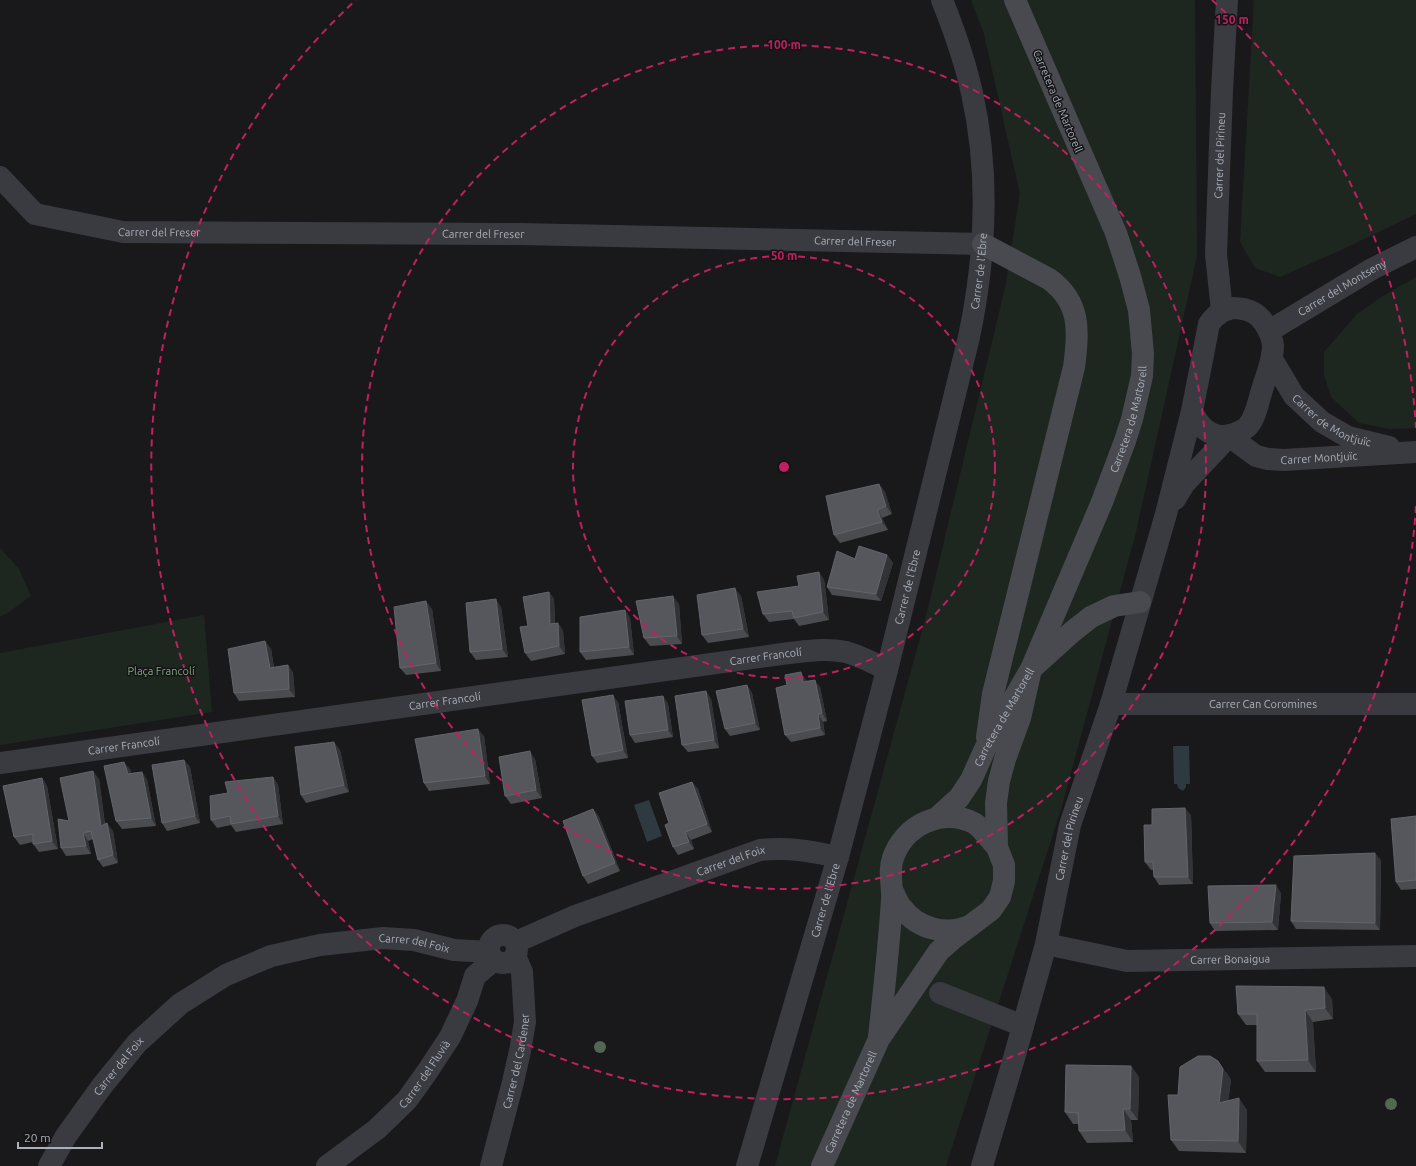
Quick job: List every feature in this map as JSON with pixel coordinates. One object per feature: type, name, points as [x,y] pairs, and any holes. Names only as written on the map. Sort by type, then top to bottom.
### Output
[{"type":"main road","name":"Carretera de Martorell","points":[[938,817],[959,798],[971,780],[985,749],[1031,669],[1102,502],[1132,419],[1142,376],[1143,354],[1139,310],[1116,233],[1015,0]]},
{"type":"main road","points":[[983,244],[1057,284],[1068,299],[1073,311],[1078,332],[1074,367],[993,694],[985,749]]},
{"type":"main road","points":[[879,1039],[940,951],[954,938],[991,910],[1000,897],[1004,881],[1004,865],[997,847],[996,803],[999,781],[1005,758],[1020,718],[1031,669],[1091,617],[1114,606],[1140,602]]},
{"type":"main road","points":[[879,1039],[893,892],[890,876],[892,859],[898,844],[909,832],[922,822],[938,817],[957,817],[975,824],[997,847]]},
{"type":"main road","points":[[893,892],[901,908],[913,920],[929,928],[946,931],[963,929],[973,924]]},
{"type":"main road","name":"Carretera de Martorell","points":[[825,1162],[879,1039]]},
{"type":"street","name":"Carrer de l'Ebre","points":[[747,1166],[838,857],[887,670],[969,337],[976,301],[983,244],[985,203],[980,131],[972,92],[959,44],[942,0]]},
{"type":"street","name":"Carrer del Pirineu","points":[[1222,311],[1216,254],[1227,0]]},
{"type":"street","name":"Carrer del Freser","points":[[0,177],[35,214],[122,232],[520,234],[983,244]]},
{"type":"street","name":"Carrer del Montseny","points":[[1269,331],[1372,269],[1416,247]]},
{"type":"street","name":"Carrer del Pirineu","points":[[982,1166],[1046,944],[1070,825],[1110,704],[1166,514],[1192,411],[1209,324],[1222,311],[1233,308],[1244,309],[1254,313],[1263,321],[1269,331],[1273,345],[1272,360],[1254,416],[1248,426],[1241,432],[1229,436],[1184,484],[1166,514]]},
{"type":"street","name":"Carrer de Montjuïc","points":[[1272,360],[1294,396],[1322,422],[1348,437],[1414,453]]},
{"type":"street","points":[[1192,411],[1195,419],[1207,432],[1221,436],[1229,436]]},
{"type":"street","name":"Carrer Montjuïc","points":[[1229,436],[1256,456],[1273,459],[1284,460],[1414,453]]},
{"type":"street","name":"Carrer Francolí","points":[[0,763],[796,652],[821,650],[846,652],[887,670]]},
{"type":"street","name":"Carrer Can Coromines","points":[[1110,704],[1416,704]]},
{"type":"street","name":"Carrer del Foix","points":[[515,949],[575,916],[760,850],[778,848],[808,850],[838,857]]},
{"type":"street","points":[[491,956],[490,943],[500,934],[509,936],[515,949]]},
{"type":"street","name":"Carrer del Foix","points":[[49,1166],[66,1136],[97,1092],[137,1043],[180,1004],[226,975],[271,956],[313,946],[383,938],[414,940],[454,950],[491,956]]},
{"type":"street","name":"Carrer Bonaigua","points":[[1046,944],[1128,961],[1416,956]]},
{"type":"street","name":"Carrer del Cardener","points":[[491,1166],[520,1051],[525,1022],[522,972],[515,949]]},
{"type":"street","name":"Carrer del Fluvià","points":[[327,1166],[377,1129],[406,1100],[450,1037],[467,1001],[475,976],[491,956]]},
{"type":"street","points":[[940,993],[1023,1026]]},
{"type":"green space","points":[[971,0],[1195,0],[1197,256],[1136,532],[1062,806],[946,1166],[775,1166],[926,616],[1005,288],[1020,194],[984,34]]},
{"type":"green space","points":[[1254,0],[1416,0],[1416,214],[1339,251],[1280,277],[1255,268],[1240,242]]},
{"type":"green space","points":[[1416,277],[1416,428],[1389,429],[1359,423],[1331,397],[1324,375],[1324,352],[1357,314],[1381,297]]},
{"type":"green space","points":[[0,548],[19,569],[31,596],[0,617]]},
{"type":"green space","name":"Plaça Francolí","points":[[204,615],[212,712],[0,745],[0,653]]},
{"type":"shaded area","points":[[1173,746],[1189,746],[1190,784],[1186,784],[1183,791],[1178,788],[1177,784],[1174,784]]},
{"type":"shaded area","points":[[649,800],[662,836],[647,842],[634,805]]},
{"type":"building","points":[[879,484],[886,506],[877,510],[882,522],[834,535],[826,496]]},
{"type":"building","points":[[859,546],[887,555],[876,594],[827,587],[837,551],[855,559]]},
{"type":"building","points":[[819,572],[823,612],[794,618],[792,611],[763,614],[757,592],[799,586],[797,576]]},
{"type":"building","points":[[735,588],[743,629],[702,635],[697,595]]},
{"type":"building","points":[[549,592],[550,624],[558,623],[559,646],[525,653],[520,627],[528,626],[523,597]]},
{"type":"building","points":[[673,596],[677,636],[644,638],[636,601]]},
{"type":"building","points":[[496,599],[502,649],[470,652],[466,603]]},
{"type":"building","points":[[426,601],[436,663],[400,668],[394,607]]},
{"type":"building","points":[[625,610],[629,647],[580,652],[580,617]]},
{"type":"building","points":[[265,641],[270,668],[288,665],[289,689],[234,693],[228,649]]},
{"type":"building","points":[[801,672],[803,682],[815,680],[822,713],[818,714],[820,728],[785,735],[776,688],[787,685],[785,675]]},
{"type":"building","points":[[747,685],[755,723],[725,729],[716,691]]},
{"type":"building","points":[[706,691],[714,740],[682,745],[675,696]]},
{"type":"building","points":[[613,695],[623,750],[592,756],[582,700]]},
{"type":"building","points":[[663,696],[668,730],[630,735],[625,701]]},
{"type":"building","points":[[478,729],[485,776],[424,783],[415,739]]},
{"type":"building","points":[[334,742],[344,785],[301,795],[295,747]]},
{"type":"building","points":[[530,751],[536,790],[505,796],[499,757]]},
{"type":"building","points":[[184,760],[195,816],[162,823],[152,765]]},
{"type":"building","points":[[124,762],[128,774],[142,772],[151,818],[116,821],[104,766]]},
{"type":"building","points":[[93,771],[101,826],[107,823],[113,855],[98,860],[91,831],[83,833],[86,846],[61,848],[58,819],[69,821],[60,778]]},
{"type":"building","points":[[273,777],[278,816],[231,824],[230,816],[211,820],[210,796],[228,793],[225,782]]},
{"type":"building","points":[[42,778],[52,841],[33,844],[33,834],[14,837],[3,786]]},
{"type":"building","points":[[692,782],[707,824],[685,832],[689,842],[673,847],[665,825],[669,823],[659,793]]},
{"type":"building","points":[[1185,808],[1188,877],[1154,877],[1153,862],[1145,862],[1144,825],[1152,825],[1152,809]]},
{"type":"building","points":[[593,809],[615,863],[583,876],[563,821]]},
{"type":"building","points":[[1416,816],[1416,880],[1396,882],[1391,819]]},
{"type":"building","points":[[1375,853],[1375,923],[1291,921],[1294,856]]},
{"type":"building","points":[[1276,885],[1272,922],[1210,923],[1208,886]]},
{"type":"building","points":[[1236,986],[1324,987],[1325,1008],[1305,1010],[1308,1060],[1257,1061],[1257,1014],[1238,1014]]},
{"type":"building","points":[[1198,1056],[1210,1056],[1218,1061],[1223,1069],[1219,1103],[1239,1098],[1238,1141],[1171,1140],[1168,1095],[1178,1095],[1180,1067]]},
{"type":"building","points":[[1066,1065],[1131,1066],[1130,1109],[1123,1109],[1125,1130],[1079,1131],[1078,1113],[1065,1112]]}]
